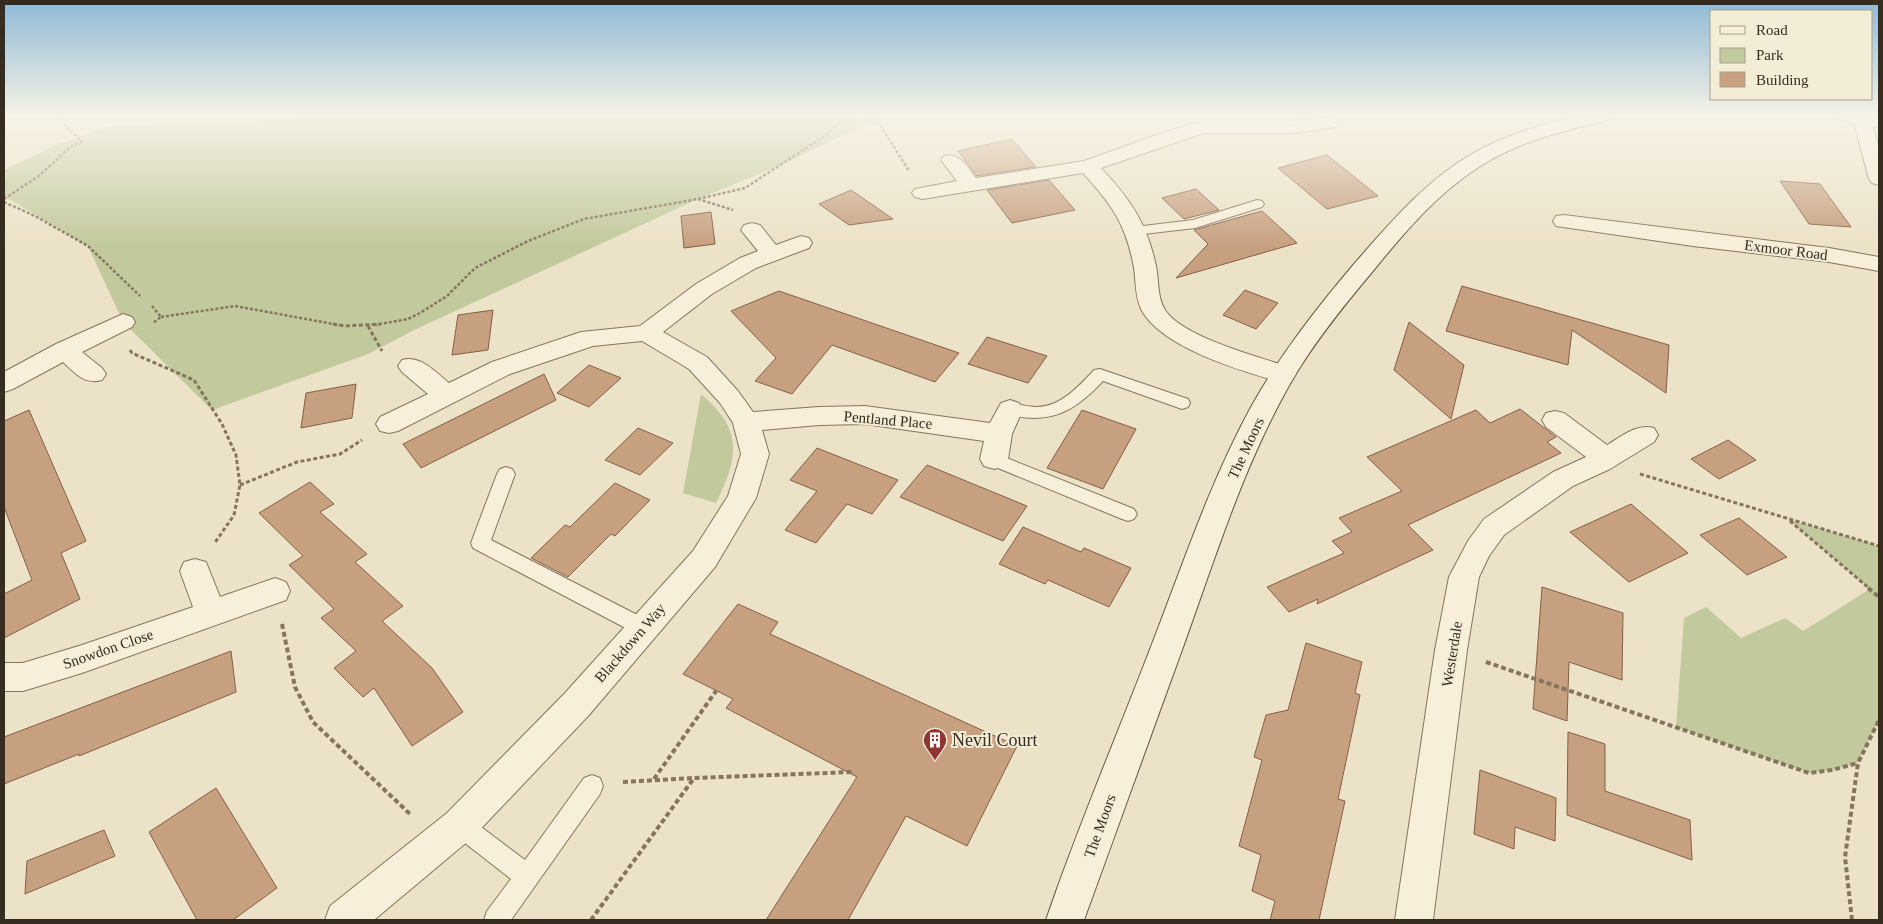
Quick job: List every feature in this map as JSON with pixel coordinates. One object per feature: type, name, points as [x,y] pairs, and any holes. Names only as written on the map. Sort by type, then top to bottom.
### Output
[{"type":"street","points":[[922,193],[1088,166],[1108,159]]},
{"type":"street","name":"The Moors","points":[[1065,920],[1219,506],[1252,430],[1283,374],[1320,318],[1381,245],[1442,186],[1467,166],[1479,159]]},
{"type":"street","points":[[1873,159],[1879,179]]},
{"type":"street","points":[[951,160],[972,184]]},
{"type":"street","points":[[1088,166],[1121,203],[1135,231],[1145,268],[1146,293],[1152,308],[1163,323],[1194,342],[1283,374]]},
{"type":"street","points":[[1675,216],[1693,239]]},
{"type":"street","name":"Exmoor Road","points":[[1564,220],[1693,239],[1829,255],[1879,264]]},
{"type":"street","points":[[752,230],[772,254]]},
{"type":"street","points":[[389,424],[501,368],[590,338],[646,334],[704,289],[748,263],[802,243]]},
{"type":"street","points":[[4,383],[65,350],[125,333]]},
{"type":"street","name":"Blackdown Way","points":[[344,920],[450,833],[577,704],[704,560],[742,498],[755,454],[746,422],[729,397],[698,363],[646,334]]},
{"type":"street","points":[[65,350],[93,374]]},
{"type":"street","points":[[411,366],[446,394]]},
{"type":"street","points":[[997,446],[1010,409]]},
{"type":"street","name":"Pentland Place","points":[[746,422],[820,416],[866,415],[997,446]]},
{"type":"street","points":[[1554,420],[1603,460]]},
{"type":"street","name":"Westerdale","points":[[1414,920],[1451,650],[1464,577],[1478,549],[1494,527],[1562,479],[1603,460],[1645,435]]},
{"type":"street","points":[[195,571],[211,613]]},
{"type":"street","name":"Snowdon Close","points":[[4,677],[24,677],[82,659],[275,591]]},
{"type":"lane","points":[[1135,231],[1195,224],[1257,204]]},
{"type":"lane","points":[[1010,409],[1038,413],[1060,407],[1082,393],[1100,374],[1182,403]]},
{"type":"lane","points":[[997,446],[1128,514]]},
{"type":"lane","points":[[506,474],[480,543],[644,628]]},
{"type":"lane","points":[[496,920],[592,786]]},
{"type":"lane","points":[[450,833],[526,876]]},
{"type":"path","points":[[57,159],[40,175],[4,202],[35,216],[88,246],[105,261],[116,275],[153,307],[161,317]]},
{"type":"path","points":[[147,328],[161,317],[235,306],[345,326],[368,326],[408,318],[420,313],[447,296],[475,268],[528,241],[584,219],[698,199],[745,188],[789,159]]},
{"type":"path","points":[[901,159],[922,193]]},
{"type":"path","points":[[125,333],[132,354],[194,380],[222,424],[236,455],[240,485],[234,515],[195,571]]},
{"type":"path","points":[[240,485],[297,462],[340,454],[389,424]]},
{"type":"path","points":[[1603,460],[1879,546]]},
{"type":"path","points":[[1788,519],[1879,597]]},
{"type":"path","points":[[275,591],[295,687],[313,722],[450,833]]},
{"type":"path","points":[[1451,650],[1809,773],[1832,770],[1858,763]]},
{"type":"path","points":[[654,778],[716,691]]},
{"type":"path","points":[[1852,920],[1845,857],[1858,763],[1879,720]]},
{"type":"path","points":[[592,786],[654,778],[854,772]]},
{"type":"path","points":[[591,920],[694,778]]},
{"type":"green space","points":[[27,159],[793,159],[698,199],[414,330],[368,354],[212,410],[123,322],[88,246],[4,196],[4,170]]},
{"type":"green space","points":[[701,394],[725,420],[733,445],[729,472],[716,503],[683,493]]},
{"type":"green space","points":[[1788,519],[1879,546],[1879,720],[1858,763],[1832,770],[1809,773],[1676,727],[1684,618],[1706,607],[1741,638],[1785,618],[1803,631],[1870,589]]},
{"type":"building","points":[[964,159],[1029,159],[1036,167],[977,176]]},
{"type":"building","points":[[1311,159],[1332,159],[1378,196],[1327,209],[1278,168]]},
{"type":"building","points":[[1049,180],[1075,210],[1012,223],[987,190]]},
{"type":"building","points":[[1780,181],[1820,184],[1851,227],[1809,224]]},
{"type":"building","points":[[1196,189],[1219,210],[1184,219],[1162,198]]},
{"type":"building","points":[[851,190],[893,219],[849,225],[819,204]]},
{"type":"building","points":[[1262,211],[1297,243],[1176,278],[1208,244],[1194,230]]},
{"type":"building","points":[[711,212],[715,244],[684,248],[681,216]]},
{"type":"building","points":[[1462,286],[1669,345],[1666,393],[1572,330],[1568,365],[1446,331]]},
{"type":"building","points":[[1245,290],[1278,303],[1256,329],[1223,315]]},
{"type":"building","points":[[779,291],[959,353],[935,382],[832,345],[792,394],[755,381],[776,358],[731,311]]},
{"type":"building","points":[[493,310],[488,350],[452,355],[458,315]]},
{"type":"building","points":[[1409,322],[1464,365],[1451,419],[1394,370]]},
{"type":"building","points":[[987,337],[1047,356],[1028,383],[968,364]]},
{"type":"building","points":[[589,365],[621,378],[589,407],[557,393]]},
{"type":"building","points":[[544,374],[556,400],[421,468],[403,444]]},
{"type":"building","points":[[356,384],[352,418],[301,428],[306,393]]},
{"type":"building","points":[[1520,409],[1556,437],[1547,442],[1561,453],[1408,525],[1433,550],[1317,604],[1318,599],[1289,612],[1267,587],[1344,553],[1332,541],[1352,532],[1339,518],[1402,491],[1367,457],[1476,410],[1490,423]]},
{"type":"building","points":[[29,410],[86,541],[61,553],[80,599],[4,638],[4,594],[32,580],[4,507],[4,421]]},
{"type":"building","points":[[1082,410],[1136,429],[1103,489],[1047,468]]},
{"type":"building","points":[[638,428],[673,443],[640,475],[605,460]]},
{"type":"building","points":[[1728,440],[1756,460],[1719,479],[1691,459]]},
{"type":"building","points":[[817,448],[898,480],[872,514],[847,504],[816,543],[785,530],[817,491],[790,480]]},
{"type":"building","points":[[927,465],[1027,506],[1003,541],[900,497]]},
{"type":"building","points":[[310,482],[334,504],[320,512],[367,554],[355,562],[403,606],[382,621],[432,668],[463,712],[412,746],[374,688],[363,697],[334,668],[356,651],[321,618],[334,609],[289,565],[303,556],[259,513]]},
{"type":"building","points":[[615,483],[650,500],[615,536],[611,534],[568,577],[531,558],[565,525],[570,527]]},
{"type":"building","points":[[1631,504],[1688,553],[1629,582],[1570,532]]},
{"type":"building","points":[[1739,518],[1787,557],[1747,575],[1700,535]]},
{"type":"building","points":[[1023,527],[1081,552],[1084,548],[1131,568],[1109,607],[1048,580],[1045,584],[999,564]]},
{"type":"building","points":[[1542,587],[1623,613],[1622,680],[1569,662],[1567,721],[1533,709]]},
{"type":"building","name":"Nevil Court","points":[[738,604],[778,622],[770,634],[1017,746],[967,846],[906,816],[848,920],[766,920],[857,777],[726,708],[733,699],[683,674]]},
{"type":"building","points":[[1306,643],[1362,662],[1355,693],[1360,695],[1338,799],[1345,801],[1319,920],[1270,920],[1275,901],[1252,891],[1261,855],[1239,846],[1262,760],[1254,757],[1266,715],[1288,710]]},
{"type":"building","points":[[231,651],[236,692],[79,756],[79,754],[4,784],[4,737]]},
{"type":"building","points":[[1568,732],[1605,744],[1605,791],[1690,820],[1692,860],[1567,815]]},
{"type":"building","points":[[1480,770],[1556,798],[1555,841],[1515,827],[1514,849],[1474,834]]},
{"type":"building","points":[[216,788],[277,888],[233,920],[197,920],[149,832]]},
{"type":"building","points":[[104,830],[115,856],[25,894],[27,861]]},
{"type":"place","name":"Nevil Court","points":[[935,761]]}]
